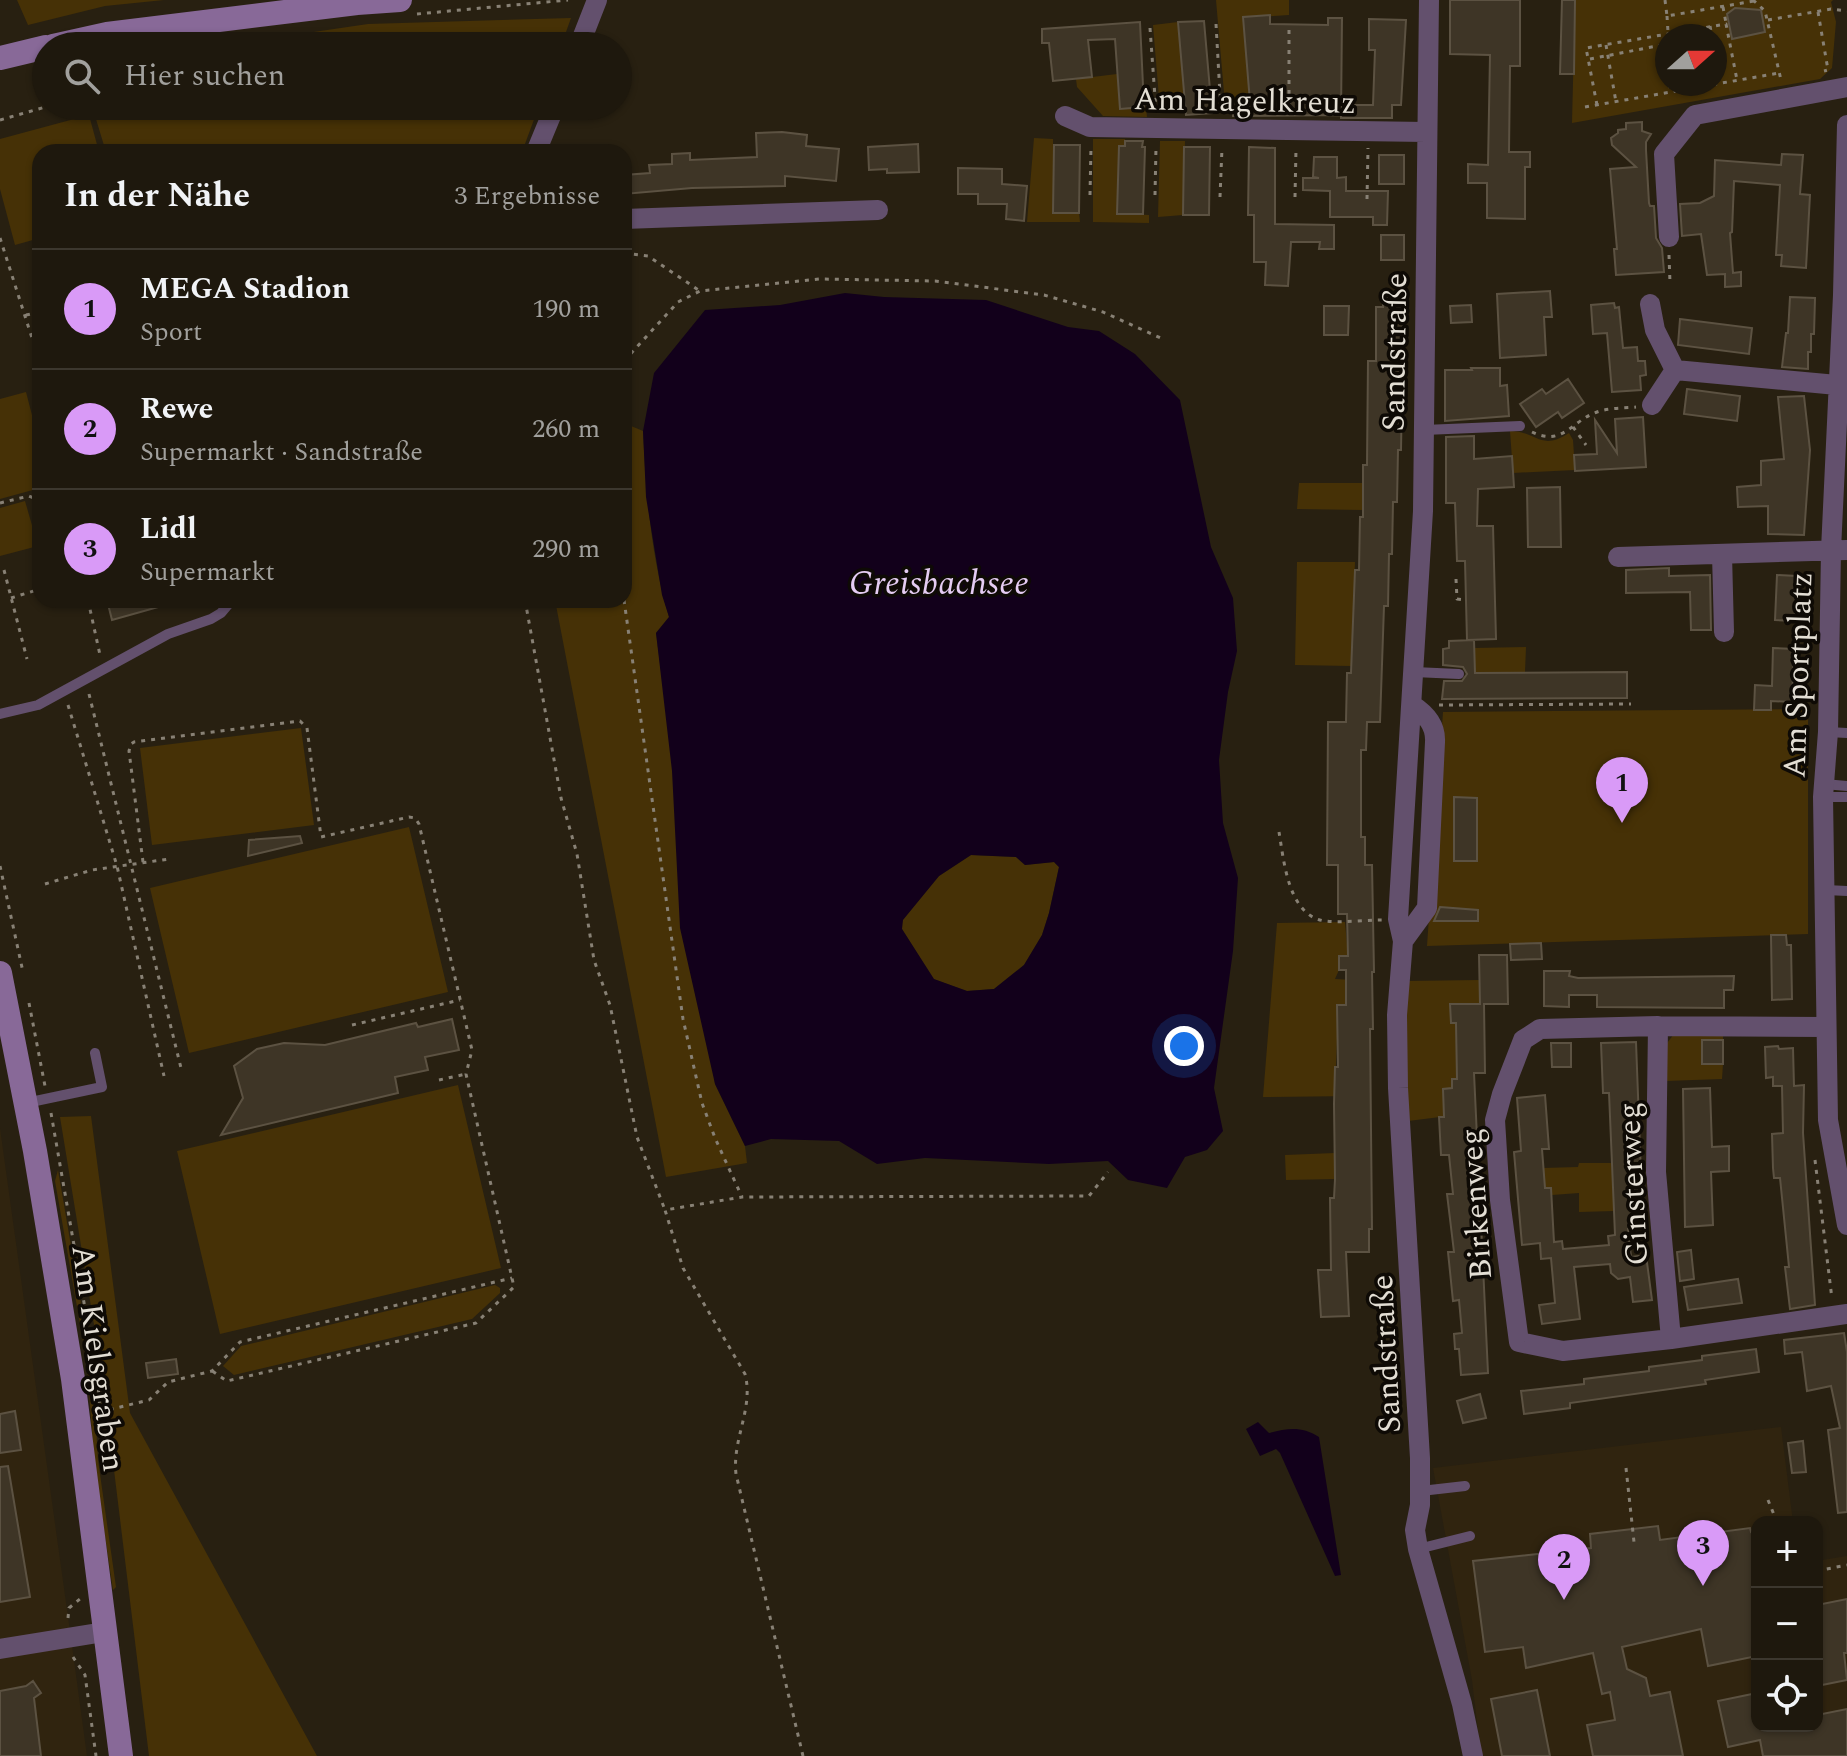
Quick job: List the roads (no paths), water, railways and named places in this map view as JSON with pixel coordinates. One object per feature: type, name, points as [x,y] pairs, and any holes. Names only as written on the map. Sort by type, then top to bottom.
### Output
[{"type":"street","points":[[123,32],[400,0]]},
{"type":"street","points":[[584,32],[597,0]]},
{"type":"street","name":"Sandstraße","points":[[1429,0],[1423,511],[1398,919],[1403,941],[1397,1015],[1398,1088],[1421,1491],[1415,1530],[1473,1756]]},
{"type":"street","points":[[0,58],[32,50]]},
{"type":"street","points":[[1669,237],[1664,154],[1695,115],[1847,87]]},
{"type":"street","name":"Am Hagelkreuz","points":[[1065,116],[1090,127],[1426,132]]},
{"type":"street","points":[[539,144],[549,120]]},
{"type":"street","name":"Am Sportplatz","points":[[1847,125],[1845,295],[1837,385],[1838,733],[1824,791],[1837,890],[1825,1027],[1828,1120],[1847,1225]]},
{"type":"street","points":[[632,219],[878,210]]},
{"type":"street","points":[[1650,304],[1655,330],[1675,370]]},
{"type":"street","points":[[1675,370],[1837,385]]},
{"type":"street","points":[[1652,405],[1675,370]]},
{"type":"street","points":[[1618,557],[1839,550]]},
{"type":"street","points":[[1722,554],[1724,632]]},
{"type":"street","points":[[1403,941],[1427,908],[1435,742],[1433,726],[1412,705]]},
{"type":"street","name":"Am Kielsgraben","points":[[0,973],[26,1103],[73,1379],[121,1756]]},
{"type":"street","name":"Ginsterweg","points":[[1658,1026],[1656,1172],[1671,1339]]},
{"type":"street","name":"Birkenweg","points":[[1825,1027],[1540,1029],[1523,1040],[1495,1120],[1500,1200],[1519,1342],[1563,1351],[1671,1339],[1840,1311]]},
{"type":"street","points":[[0,1649],[104,1632]]},
{"type":"lane","points":[[1424,430],[1520,426]]},
{"type":"lane","points":[[0,714],[38,705],[168,634],[211,619],[225,608]]},
{"type":"lane","points":[[1414,672],[1459,674]]},
{"type":"lane","points":[[1824,791],[1847,786]]},
{"type":"lane","points":[[1824,791],[1847,797]]},
{"type":"lane","points":[[26,1103],[102,1087],[95,1053]]},
{"type":"lane","points":[[1421,1491],[1465,1486]]},
{"type":"lane","points":[[1418,1549],[1470,1536]]},
{"type":"water","name":"Greisbachsee","points":[[845,293],[986,300],[1068,327],[1099,331],[1135,354],[1180,400],[1211,547],[1233,598],[1237,651],[1219,760],[1223,823],[1238,878],[1233,951],[1214,1088],[1223,1131],[1207,1150],[1185,1157],[1167,1188],[1128,1180],[1108,1161],[1049,1164],[925,1158],[877,1164],[839,1141],[771,1139],[745,1146],[715,1084],[680,928],[672,771],[656,633],[669,617],[662,595],[646,497],[643,431],[654,373],[705,310],[780,305]],"holes":[[[971,855],[1016,857],[1025,865],[1054,862],[1059,867],[1042,935],[1024,965],[994,989],[967,991],[934,979],[902,929],[903,920],[939,876]]]},
{"type":"water","points":[[1258,1422],[1269,1433],[1295,1429],[1319,1437],[1341,1575],[1335,1576],[1280,1453],[1276,1449],[1260,1456],[1246,1429]]},
{"type":"place","name":"MEGA Stadion","points":[[1622,823]]},
{"type":"place","name":"Lidl","points":[[1703,1586]]},
{"type":"place","name":"Rewe","points":[[1564,1600]]}]
